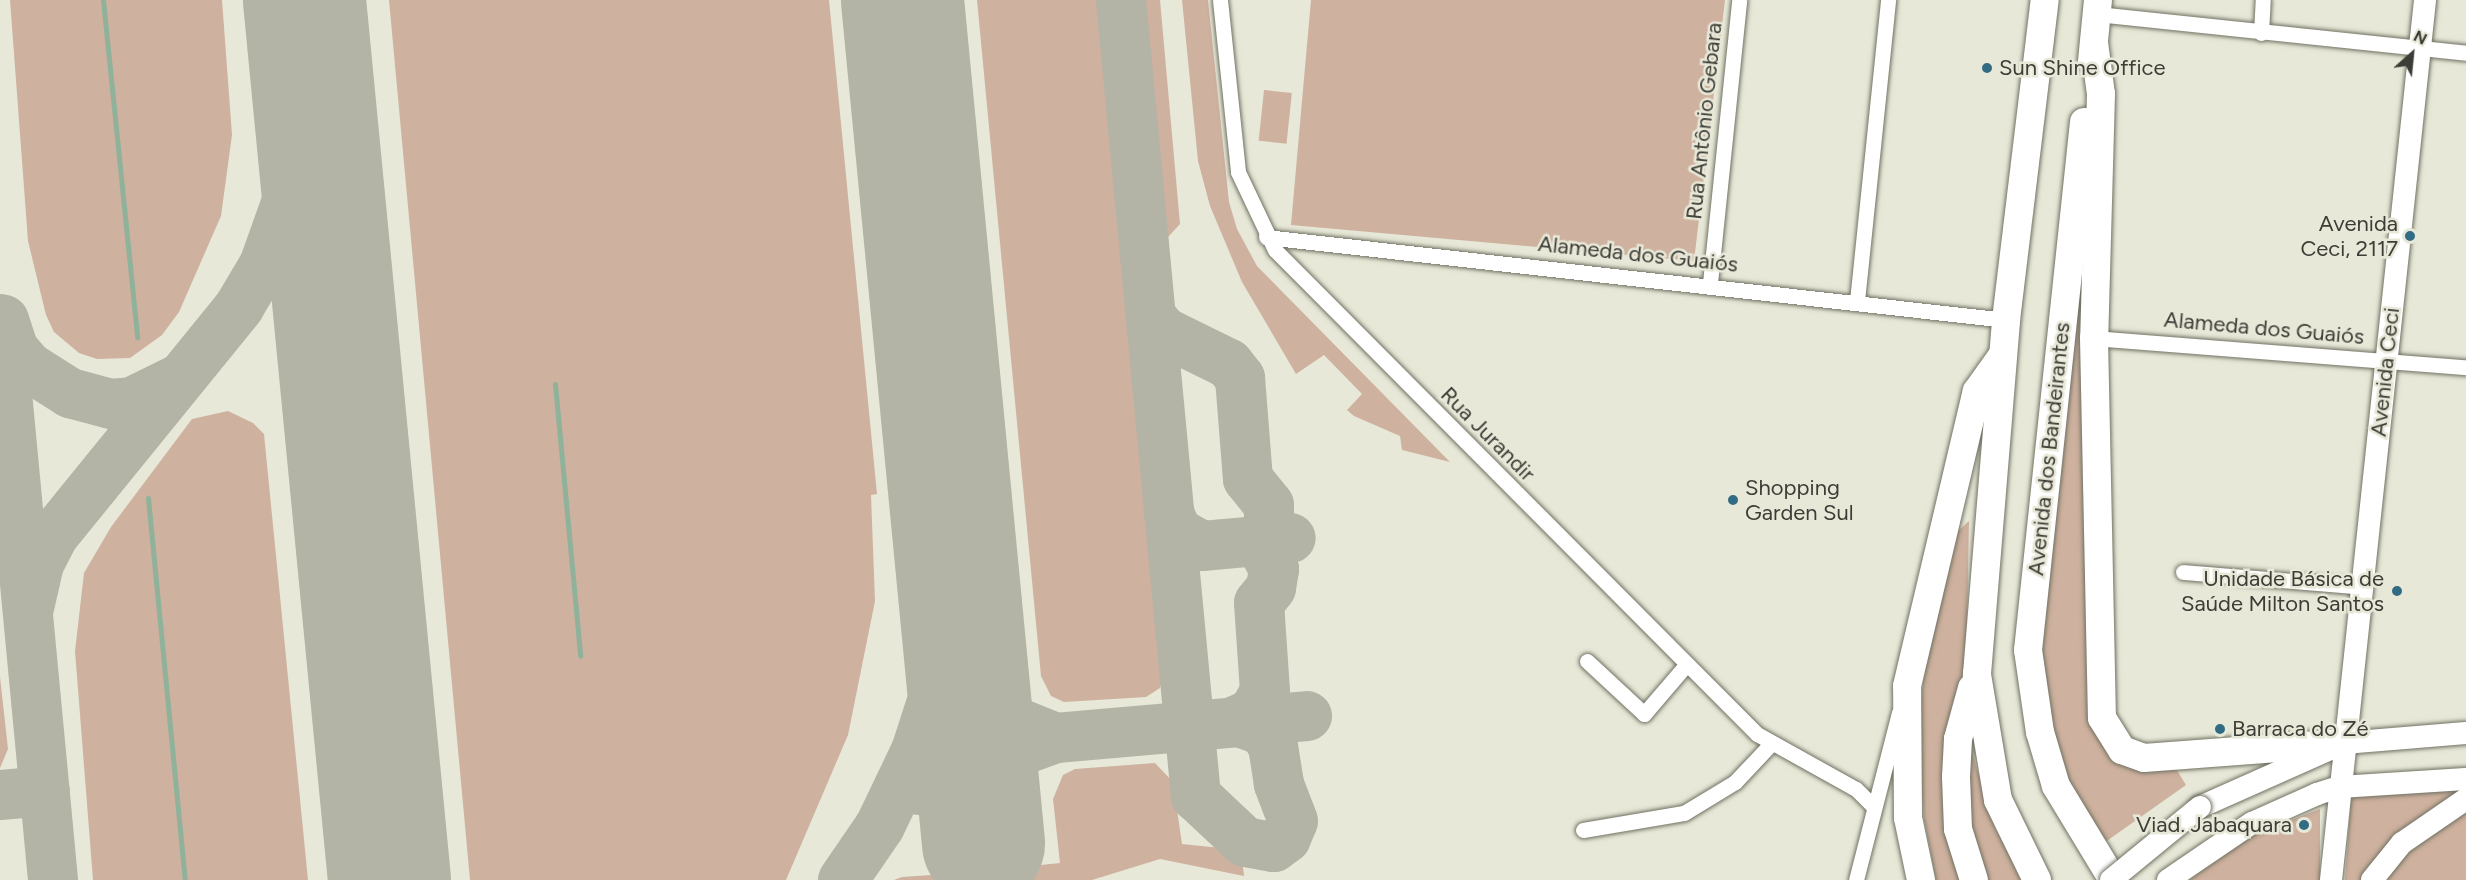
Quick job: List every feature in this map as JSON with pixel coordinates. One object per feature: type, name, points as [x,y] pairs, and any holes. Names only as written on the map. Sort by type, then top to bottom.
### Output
[{"type":"highway","points":[[1974,880],[1958,829],[1956,777],[1960,730],[1977,674],[2002,356],[2044,0]]},
{"type":"highway","name":"Avenida dos Bandeirantes","points":[[2097,7],[2028,650],[2040,732],[2056,786],[2112,880]]},
{"type":"highway","points":[[2094,43],[2101,94],[2094,338],[2099,690],[2109,738],[2122,750],[2144,758],[2175,760],[2344,743]]},
{"type":"highway","points":[[1921,880],[1908,818],[1907,686],[1977,391],[2002,356]]},
{"type":"highway","points":[[1977,674],[1998,800],[2037,880]]},
{"type":"street","name":"Rua Jurandir","points":[[1220,0],[1238,172],[1266,237],[1686,665],[1770,745],[1856,789],[1872,805]]},
{"type":"street","name":"Rua Antônio Gebara","points":[[1710,283],[1739,0]]},
{"type":"street","points":[[1857,302],[1888,0]]},
{"type":"street","points":[[2261,33],[2264,0]]},
{"type":"street","name":"Avenida Ceci","points":[[2331,880],[2339,787],[2364,587],[2425,0]]},
{"type":"street","points":[[2097,7],[2261,33],[2466,53]]},
{"type":"street","name":"Alameda dos Guaiós","points":[[1266,237],[1710,283],[2006,320]]},
{"type":"street","name":"Alameda dos Guaiós","points":[[2094,338],[2466,367]]},
{"type":"street","points":[[2183,572],[2364,587]]},
{"type":"street","points":[[1587,661],[1644,714],[1686,665]]},
{"type":"street","points":[[1856,880],[1872,805],[1907,686]]},
{"type":"street","points":[[2112,880],[2200,807],[2344,743],[2466,733]]},
{"type":"street","points":[[1582,830],[1684,813],[1735,782],[1770,745]]},
{"type":"street","points":[[2168,880],[2208,850],[2252,823],[2339,787],[2466,779]]},
{"type":"street","points":[[2372,880],[2402,843],[2466,799]]},
{"type":"shaded area","points":[[10,0],[222,0],[232,135],[221,216],[179,312],[162,335],[130,358],[97,359],[79,353],[54,332],[46,315],[28,241]]},
{"type":"shaded area","points":[[389,0],[829,0],[877,494],[871,495],[875,601],[848,735],[786,880],[470,880]]},
{"type":"shaded area","points":[[977,0],[1104,0],[1166,669],[1160,688],[1146,697],[1064,702],[1051,696],[1041,676]]},
{"type":"shaded area","points":[[1134,0],[1160,0],[1180,224],[1168,237],[1159,231],[1154,215]]},
{"type":"shaded area","points":[[1182,0],[1208,0],[1229,202],[1237,229],[1257,266],[1450,462],[1402,450],[1400,436],[1354,416],[1347,410],[1362,394],[1324,355],[1296,374],[1242,282],[1210,206],[1198,161]]},
{"type":"shaded area","points":[[1311,0],[1725,0],[1694,261],[1291,225]]},
{"type":"shaded area","points":[[1264,90],[1292,93],[1287,144],[1259,141]]},
{"type":"shaded area","points":[[2083,262],[2093,719],[2175,767],[2186,785],[2101,845],[2068,781],[2051,729],[2040,650]]},
{"type":"shaded area","points":[[228,411],[253,423],[264,434],[308,880],[93,880],[75,651],[84,573],[111,527],[192,419]]},
{"type":"shaded area","points":[[1969,521],[1962,880],[1936,880],[1924,819],[1918,727],[1925,668],[1958,531]]},
{"type":"shaded area","points":[[0,677],[8,749],[0,768]]},
{"type":"shaded area","points":[[1968,740],[1995,828],[2023,880],[1985,880],[1968,828]]},
{"type":"shaded area","points":[[1155,763],[1173,782],[1182,844],[1221,848],[1242,859],[1244,876],[1160,859],[1092,880],[1012,880],[1010,868],[1060,863],[1053,799],[1063,775],[1075,769]]},
{"type":"shaded area","points":[[2466,789],[2398,837],[2364,880],[2345,880],[2351,797]]},
{"type":"shaded area","points":[[2466,807],[2466,880],[2379,880],[2386,870]]},
{"type":"shaded area","points":[[2320,809],[2320,880],[2189,880],[2254,834]]},
{"type":"shaded area","points":[[961,873],[963,880],[894,880],[902,877]]},
{"type":"waterway","points":[[103,0],[137,337]]},
{"type":"waterway","points":[[555,384],[580,656]]},
{"type":"waterway","points":[[148,498],[185,880]]},
{"type":"taxiway","points":[[1121,0],[1196,796],[1245,842],[1274,847],[1286,838],[1293,821],[1279,784],[1273,746],[1264,731],[1236,721]]},
{"type":"taxiway","points":[[28,612],[39,564],[54,535],[239,307],[264,265],[316,120]]},
{"type":"taxiway","points":[[1151,317],[1164,332],[1229,364],[1240,378],[1248,479],[1269,505],[1269,523],[1259,541],[1274,569],[1271,588],[1259,603],[1265,692],[1253,713],[1236,721]]},
{"type":"taxiway","points":[[0,319],[53,880]]},
{"type":"taxiway","points":[[4,320],[14,350],[29,367],[70,393],[111,404],[132,402],[177,380]]},
{"type":"taxiway","points":[[843,880],[880,826],[916,751],[938,683],[952,606],[946,462]]},
{"type":"taxiway","points":[[1169,513],[1177,532],[1202,546],[1291,538]]},
{"type":"taxiway","points":[[964,651],[986,701],[1001,716],[1056,738],[975,767]]},
{"type":"taxiway","points":[[1056,738],[1307,716]]},
{"type":"taxiway","points":[[919,790],[971,720]]},
{"type":"taxiway","points":[[0,795],[45,791]]},
{"type":"runway","points":[[304,0],[389,880]]},
{"type":"runway","points":[[902,0],[983,843]]},
{"type":"place","name":"Sun Shine Office","points":[[1987,68]]},
{"type":"place","name":"Avenida Ceci, 2117","points":[[2410,236]]},
{"type":"place","name":"Shopping Garden Sul","points":[[1733,500]]},
{"type":"place","name":"Unidade Básica de Saúde Milton Santos","points":[[2397,591]]},
{"type":"place","name":"Barraca do Zé","points":[[2220,729]]},
{"type":"place","name":"Viad. Jabaquara","points":[[2304,825]]}]
